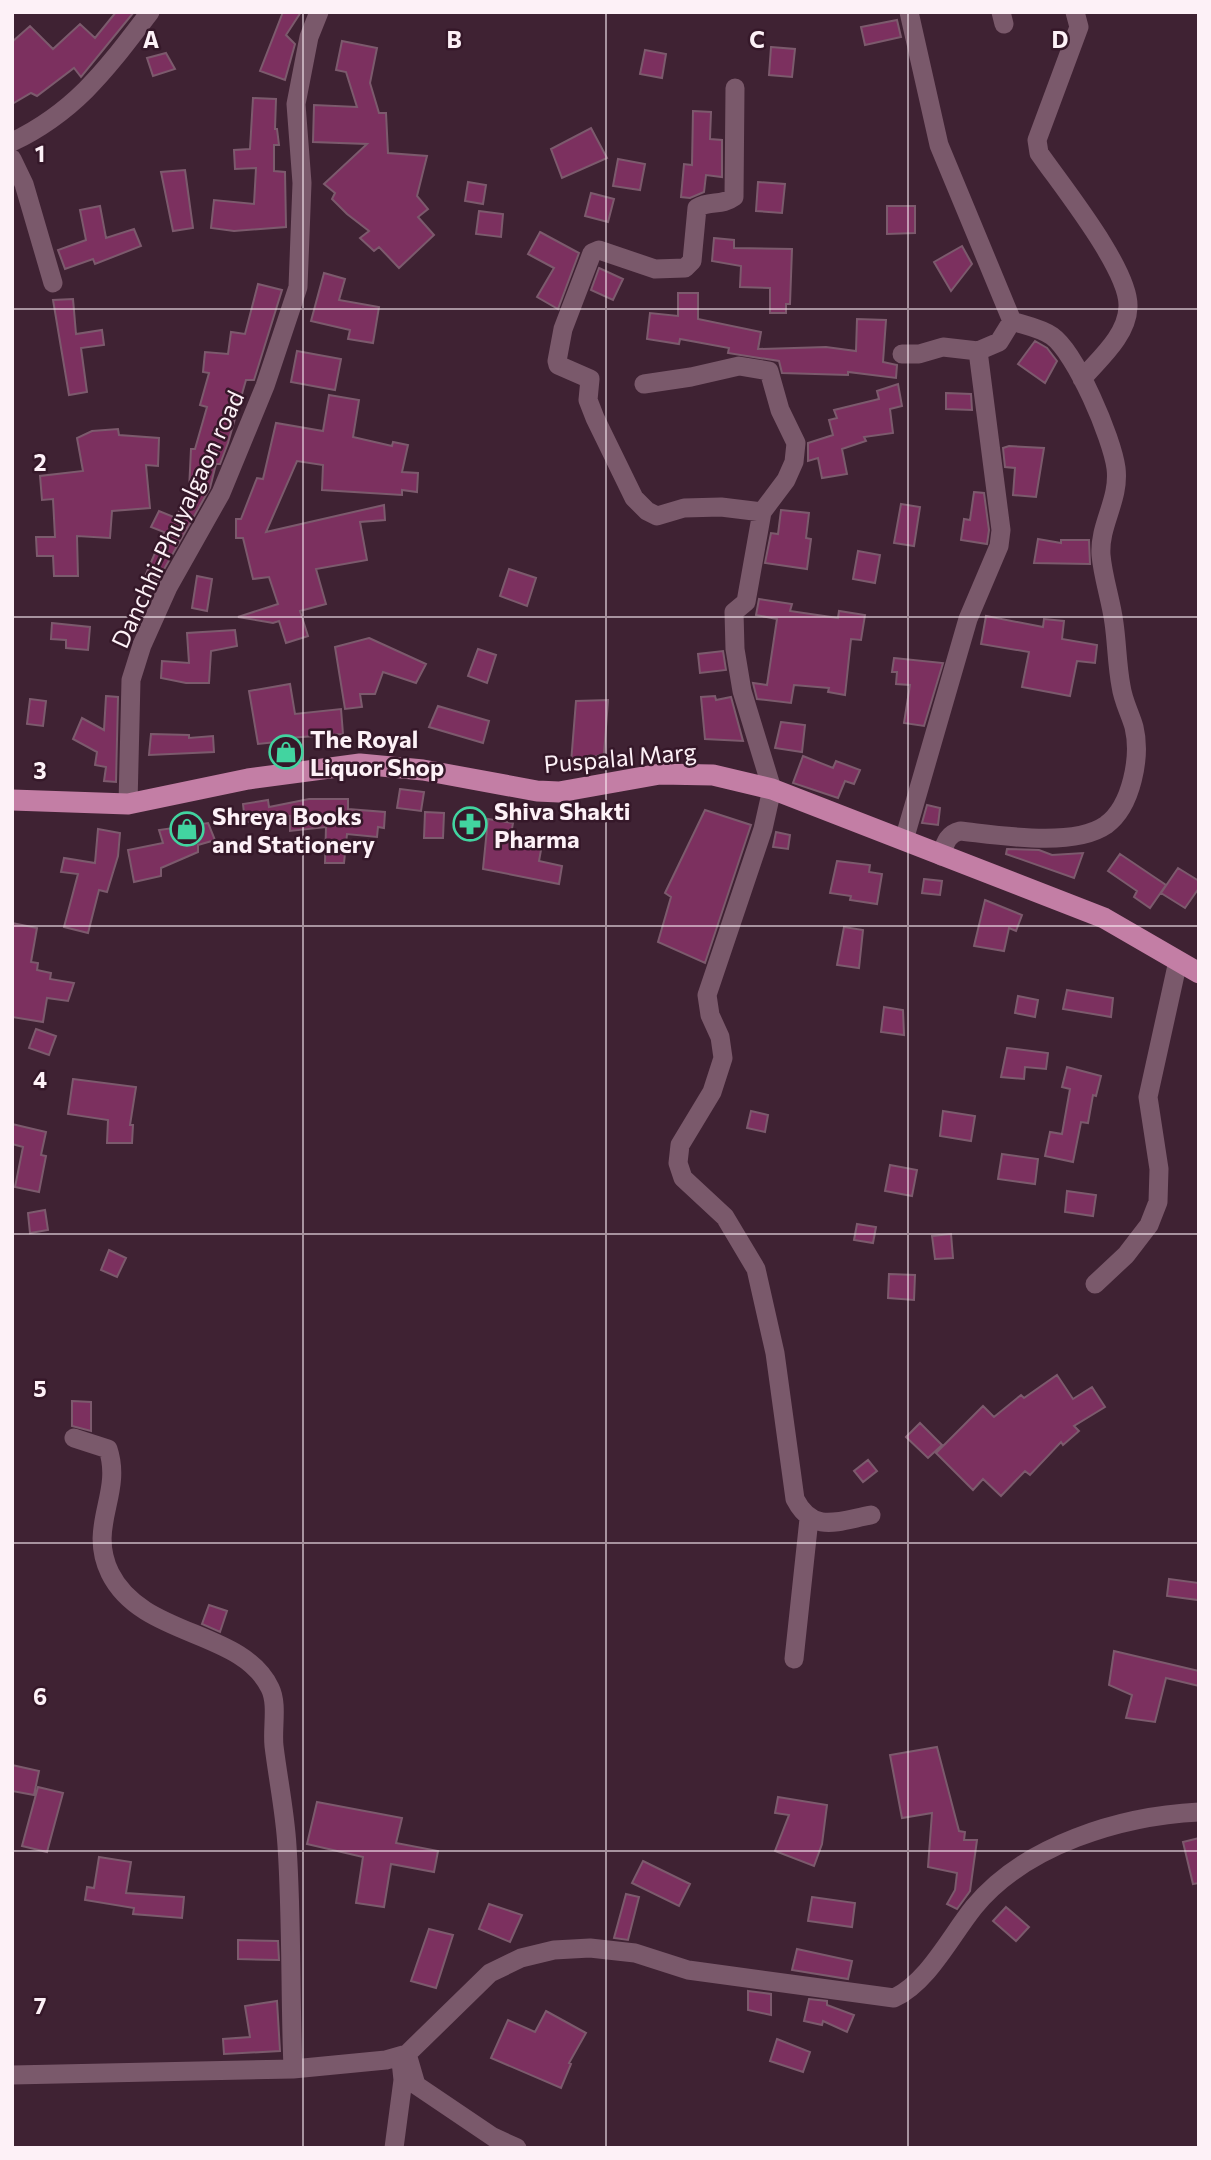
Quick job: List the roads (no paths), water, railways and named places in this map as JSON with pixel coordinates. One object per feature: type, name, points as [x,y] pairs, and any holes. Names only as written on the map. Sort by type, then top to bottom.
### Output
[{"type":"main road","name":"Puspalal Marg","points":[[12,800],[128,804],[248,779],[360,764],[422,770],[537,791],[559,792],[660,774],[691,773],[735,778],[772,789],[1104,918],[1199,973]]},
{"type":"street","points":[[12,142],[78,100],[102,75],[150,12]]},
{"type":"street","name":"Danchhi-Phuyalgaon road","points":[[128,804],[131,680],[142,645],[168,587],[221,494],[265,386],[298,287],[302,183],[296,104],[309,37],[319,12]]},
{"type":"street","points":[[909,12],[939,145],[1012,321],[1051,335],[1064,348],[1094,404],[1116,468],[1114,502],[1102,527],[1101,556],[1114,624],[1123,699],[1134,726],[1136,748],[1133,773],[1118,813],[1094,831],[1056,838],[960,831],[952,833],[946,840],[941,856]]},
{"type":"street","points":[[1075,12],[1079,27],[1037,140],[1039,153],[1120,274],[1128,307],[1119,337],[1082,379]]},
{"type":"street","points":[[735,88],[734,197],[725,203],[697,208],[692,261],[684,268],[655,269],[599,250],[592,253],[563,329],[557,361],[558,365],[590,379],[588,400],[595,418],[635,498],[647,511],[657,516],[684,508],[721,507],[762,512]]},
{"type":"street","points":[[12,159],[24,184],[54,283]]},
{"type":"street","points":[[902,354],[919,354],[943,347],[978,351],[999,342],[1012,321]]},
{"type":"street","points":[[904,840],[968,619],[999,546],[1001,530],[978,351]]},
{"type":"street","points":[[644,384],[739,366],[769,371],[780,410],[796,443],[794,462],[786,480],[762,512],[746,601],[734,612],[735,649],[742,691],[772,789],[763,829],[707,995],[710,1015],[723,1049],[722,1068],[712,1092],[680,1145],[677,1163],[684,1178],[725,1217],[756,1269],[775,1353],[795,1499],[809,1519],[794,1659]]},
{"type":"street","points":[[1095,1284],[1126,1255],[1149,1225],[1158,1202],[1160,1177],[1148,1097],[1178,961]]},
{"type":"street","points":[[74,1438],[108,1449],[113,1462],[114,1475],[100,1542],[104,1558],[120,1589],[181,1631],[234,1650],[251,1662],[272,1692],[272,1736],[287,1847],[293,2069]]},
{"type":"street","points":[[809,1519],[828,1522],[871,1515]]},
{"type":"street","points":[[12,2076],[293,2069],[404,2055],[490,1973],[521,1958],[554,1950],[590,1948],[635,1953],[688,1970],[894,1998],[910,1990],[976,1905],[1015,1867],[1041,1853],[1110,1827],[1146,1816],[1198,1807]]},
{"type":"street","points":[[394,2148],[404,2055]]},
{"type":"street","points":[[404,2055],[416,2085],[493,2137],[517,2148]]},
{"type":"place","name":"The Royal Liquor Shop","points":[[286,752]]},
{"type":"place","name":"Shiva Shakti Pharma","points":[[470,824]]},
{"type":"place","name":"Shreya Books and Stationery","points":[[187,829]]}]
